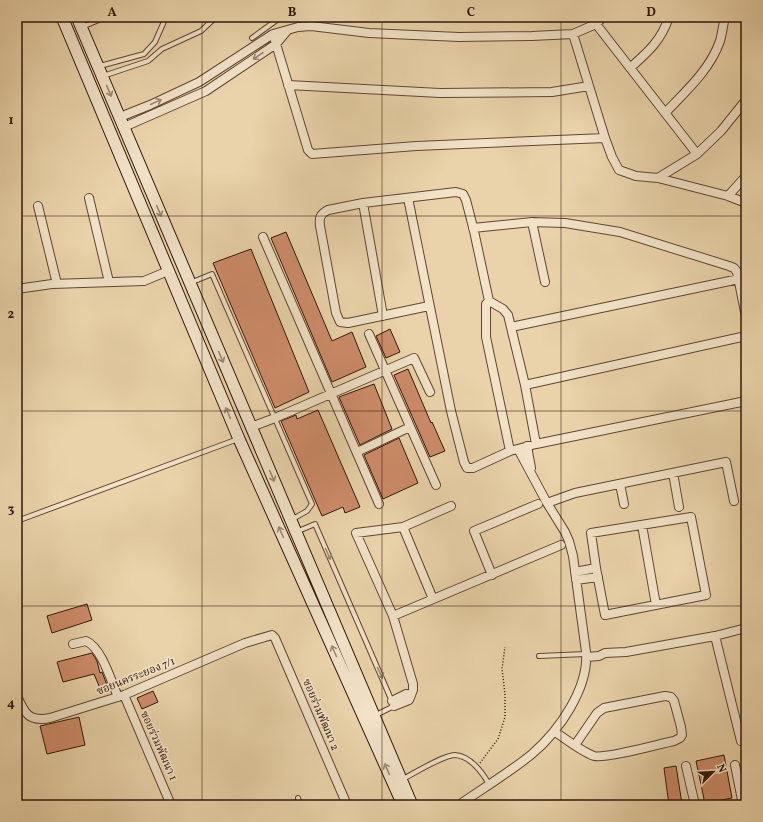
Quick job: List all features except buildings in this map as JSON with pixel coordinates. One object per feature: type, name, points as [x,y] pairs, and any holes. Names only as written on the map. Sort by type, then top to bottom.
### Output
[{"type":"street","points":[[62,17],[239,439],[403,805]]},
{"type":"street","points":[[77,17],[412,805]]},
{"type":"street","points":[[122,122],[150,105],[199,82],[273,34],[287,31],[298,26],[459,37],[532,36],[573,34],[596,24],[603,17]]},
{"type":"street","points":[[630,68],[654,46],[661,36],[669,17]]},
{"type":"street","points":[[665,113],[703,71],[712,57],[719,42],[725,17]]},
{"type":"street","points":[[596,24],[697,154]]},
{"type":"street","points":[[122,122],[206,91],[276,44],[287,31]]},
{"type":"street","points":[[273,34],[308,150],[312,154],[416,146],[605,138]]},
{"type":"street","points":[[573,34],[605,138],[612,157],[619,170],[636,176],[658,178],[746,202]]},
{"type":"street","points":[[288,85],[440,93],[552,92],[589,86]]},
{"type":"street","points":[[658,178],[697,154],[721,131],[746,100]]},
{"type":"street","points":[[728,196],[746,176]]},
{"type":"street","points":[[430,306],[345,324],[340,322],[336,313],[320,226],[320,215],[322,212],[363,203],[456,192],[461,193],[466,200],[489,301],[486,304],[486,337],[514,450],[532,474],[559,522],[569,541],[573,556],[587,654],[587,667],[578,694],[554,731],[531,754],[458,805]]},
{"type":"street","points":[[89,198],[108,282]]},
{"type":"street","points":[[408,198],[451,411],[467,468],[527,446],[746,401]]},
{"type":"street","points":[[363,203],[383,316]]},
{"type":"street","points":[[38,206],[57,284]]},
{"type":"street","points":[[473,228],[532,222],[565,223],[620,232],[729,266],[734,268],[739,279],[746,317]]},
{"type":"street","points":[[532,222],[545,282]]},
{"type":"street","points":[[263,237],[379,504]]},
{"type":"street","points":[[17,289],[57,284],[144,281],[168,271]]},
{"type":"street","points":[[511,327],[739,279]]},
{"type":"street","points":[[489,301],[503,309],[508,315],[525,385],[536,444]]},
{"type":"street","points":[[369,334],[436,485]]},
{"type":"street","points":[[525,385],[746,336]]},
{"type":"street","points":[[200,348],[215,342]]},
{"type":"street","points":[[251,427],[414,358],[430,392]]},
{"type":"street","points":[[357,452],[410,427]]},
{"type":"street","points":[[527,446],[532,474]]},
{"type":"street","points":[[547,503],[575,493],[726,462],[734,501]]},
{"type":"street","points":[[672,473],[678,507]]},
{"type":"street","points":[[620,484],[624,504]]},
{"type":"street","points":[[492,575],[474,531],[538,504]]},
{"type":"street","points":[[393,703],[406,694],[411,695],[413,684],[393,616],[356,532],[403,527],[451,506]]},
{"type":"street","points":[[691,517],[706,595],[606,615],[596,568],[591,533],[691,517]]},
{"type":"street","points":[[642,525],[656,605]]},
{"type":"street","points":[[403,527],[433,599]]},
{"type":"street","points":[[393,616],[561,545]]},
{"type":"street","points":[[575,576],[596,568]]},
{"type":"street","points":[[575,576],[598,577]]},
{"type":"street","points":[[587,654],[599,656],[605,653],[626,652],[715,636],[746,628]]},
{"type":"street","name":"ซอยนครระยอง 7/1","points":[[17,696],[22,709],[29,717],[39,720],[50,718],[121,696],[245,643],[272,635]]},
{"type":"street","name":"ซอยร่วมพัฒนา 2","points":[[272,635],[275,638],[347,805]]},
{"type":"street","points":[[715,636],[741,740],[746,740]]},
{"type":"street","name":"ซอยร่วมพัฒนา 1","points":[[73,644],[86,641],[94,646],[101,656],[172,805]]},
{"type":"street","points":[[554,731],[575,745],[595,756],[612,755],[677,740],[680,738],[682,732],[674,701],[671,697],[665,696],[604,708],[597,712],[575,745]]},
{"type":"street","points":[[735,765],[743,805]]},
{"type":"street","points":[[686,766],[695,805]]},
{"type":"lane","points":[[81,28],[106,17]]},
{"type":"lane","points":[[100,71],[144,54],[155,42],[166,17]]},
{"type":"lane","points":[[100,71],[148,61],[162,49],[201,31],[216,17]]},
{"type":"lane","points":[[252,38],[281,17]]},
{"type":"lane","points":[[155,42],[162,49]]},
{"type":"lane","points":[[190,283],[212,274],[312,504],[307,511],[290,520]]},
{"type":"lane","points":[[17,522],[239,439]]},
{"type":"lane","points":[[296,533],[315,524],[393,703],[373,716]]},
{"type":"lane","points":[[539,656],[587,654]]},
{"type":"lane","points":[[401,780],[436,762],[454,755],[466,759],[477,767],[489,784]]},
{"type":"lane","points":[[298,798],[300,805]]},
{"type":"path","points":[[477,767],[498,739],[505,717],[505,694],[502,669],[505,647]]}]
